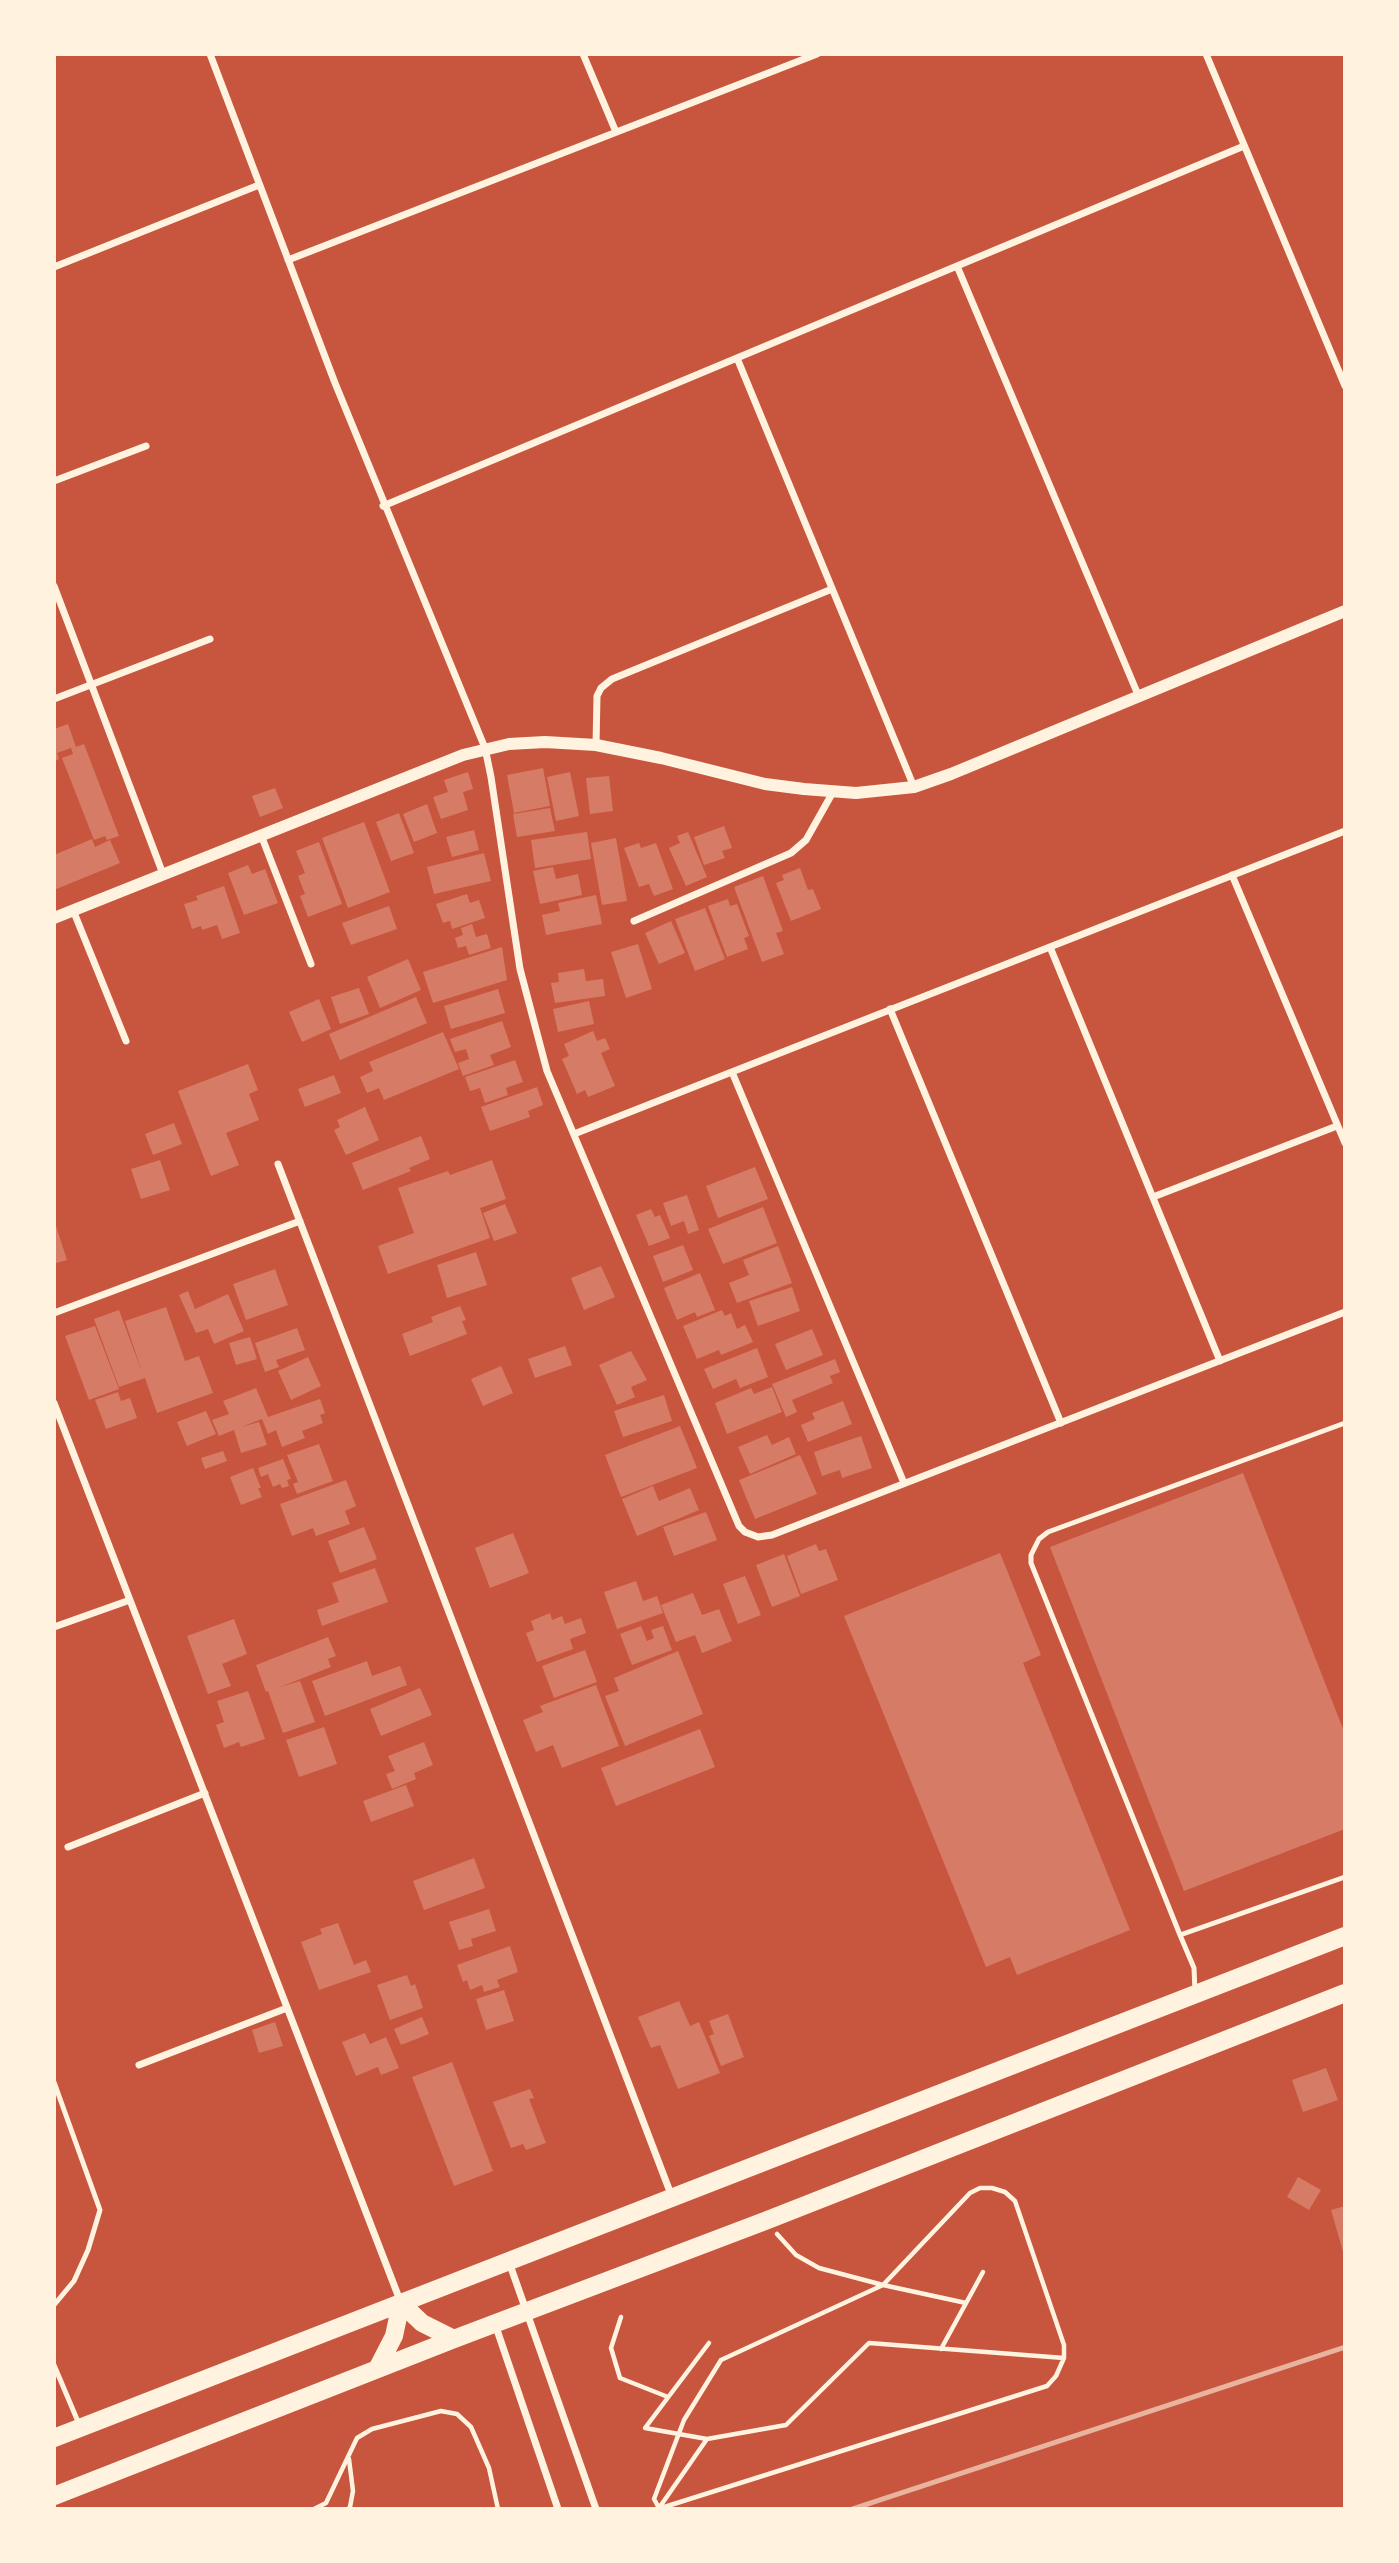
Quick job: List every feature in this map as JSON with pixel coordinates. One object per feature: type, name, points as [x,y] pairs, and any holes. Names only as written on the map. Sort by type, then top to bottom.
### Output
[{"type":"main road","points":[[54,2438],[1345,1936]]},
{"type":"main road","points":[[54,2496],[1345,1993]]},
{"type":"main road","points":[[401,2303],[422,2323],[454,2339]]},
{"type":"main road","points":[[377,2369],[394,2336],[401,2303]]},
{"type":"street","points":[[210,54],[383,506],[485,748],[520,969],[547,1071],[736,1520],[744,1532],[765,1537],[772,1535],[1345,1312]]},
{"type":"street","points":[[583,54],[616,132]]},
{"type":"street","points":[[288,260],[817,54]]},
{"type":"street","points":[[1206,54],[1345,386]]},
{"type":"street","points":[[383,506],[1244,146]]},
{"type":"street","points":[[54,267],[259,185]]},
{"type":"street","points":[[957,266],[1139,697]]},
{"type":"street","points":[[737,358],[914,787]]},
{"type":"street","points":[[54,481],[146,446]]},
{"type":"street","points":[[54,586],[163,874]]},
{"type":"street","points":[[596,746],[597,696],[601,688],[612,679],[832,589]]},
{"type":"street","points":[[54,918],[485,748],[527,742],[596,746],[661,758],[765,784],[833,792],[877,792],[914,787],[951,775],[1345,611]]},
{"type":"street","points":[[54,699],[210,639]]},
{"type":"street","points":[[635,921],[791,853],[806,840],[833,792]]},
{"type":"street","points":[[574,1134],[1345,831]]},
{"type":"street","points":[[260,835],[311,964]]},
{"type":"street","points":[[1232,875],[1345,1143]]},
{"type":"street","points":[[73,910],[126,1041]]},
{"type":"street","points":[[1050,947],[1220,1361]]},
{"type":"street","points":[[890,1009],[1061,1423]]},
{"type":"street","points":[[732,1072],[904,1483]]},
{"type":"street","points":[[1153,1197],[1337,1126]]},
{"type":"street","points":[[278,1164],[672,2197]]},
{"type":"street","points":[[54,1313],[300,1221]]},
{"type":"street","points":[[54,1403],[401,2303]]},
{"type":"street","points":[[54,1627],[130,1600]]},
{"type":"street","points":[[68,1847],[205,1793]]},
{"type":"street","points":[[139,2065],[287,2008]]},
{"type":"street","points":[[509,2261],[596,2509]]},
{"type":"street","points":[[494,2323],[558,2509]]},
{"type":"lane","points":[[1195,1994],[1194,1968],[1031,1563],[1034,1546],[1048,1532],[1345,1423]]},
{"type":"lane","points":[[1180,1935],[1345,1877]]},
{"type":"lane","points":[[54,2082],[100,2210],[88,2250],[74,2281],[54,2305]]},
{"type":"lane","points":[[54,2365],[81,2428]]},
{"type":"path","points":[[981,2188],[992,2188],[1005,2192],[1015,2201],[1064,2345],[1064,2358],[1056,2376],[1047,2386],[659,2508],[654,2499],[678,2434],[721,2360],[883,2285],[970,2193],[981,2188]]},
{"type":"path","points":[[765,2221],[796,2255],[819,2268],[966,2303]]},
{"type":"path","points":[[941,2349],[983,2272]]},
{"type":"path","points":[[621,2316],[611,2348],[620,2378],[668,2397]]},
{"type":"path","points":[[709,2343],[645,2428],[707,2439],[786,2425],[869,2343],[1064,2358]]},
{"type":"path","points":[[314,2509],[326,2503],[357,2438],[372,2429],[434,2412],[457,2414],[471,2427],[489,2469],[498,2509]]},
{"type":"path","points":[[659,2508],[707,2439]]},
{"type":"path","points":[[348,2456],[354,2491],[348,2509]]},
{"type":"building","points":[[68,724],[76,747],[84,744],[119,836],[107,840],[105,836],[94,840],[62,758],[73,754],[71,748],[57,753],[59,759],[54,761],[54,729]]},
{"type":"building","points":[[543,768],[550,806],[514,813],[507,775]]},
{"type":"building","points":[[468,772],[473,789],[463,792],[468,810],[441,819],[433,797],[448,792],[444,780]]},
{"type":"building","points":[[570,772],[579,816],[556,821],[547,777]]},
{"type":"building","points":[[609,776],[613,811],[590,814],[586,778]]},
{"type":"building","points":[[275,788],[283,808],[260,817],[252,796]]},
{"type":"building","points":[[427,804],[437,833],[414,842],[403,814]]},
{"type":"building","points":[[550,808],[555,831],[517,837],[513,814]]},
{"type":"building","points":[[399,813],[414,853],[391,861],[376,822]]},
{"type":"building","points":[[364,822],[390,892],[348,908],[322,838]]},
{"type":"building","points":[[724,826],[732,848],[722,851],[725,858],[704,865],[694,837]]},
{"type":"building","points":[[474,830],[479,850],[452,857],[446,837]]},
{"type":"building","points":[[587,832],[591,859],[535,868],[531,840]]},
{"type":"building","points":[[688,832],[707,877],[686,886],[669,848],[680,843],[677,836]]},
{"type":"building","points":[[616,838],[627,901],[602,905],[591,843]]},
{"type":"building","points":[[92,839],[95,847],[110,840],[120,863],[54,890],[54,855]]},
{"type":"building","points":[[319,842],[342,904],[308,917],[300,896],[305,894],[298,876],[305,873],[296,851]]},
{"type":"building","points":[[639,843],[641,848],[656,843],[673,889],[654,896],[649,884],[639,887],[624,848]]},
{"type":"building","points":[[484,853],[491,881],[434,894],[427,867]]},
{"type":"building","points":[[248,865],[252,874],[265,869],[278,903],[244,915],[228,873]]},
{"type":"building","points":[[553,867],[556,879],[578,874],[582,895],[540,904],[533,871]]},
{"type":"building","points":[[800,868],[808,890],[813,889],[821,909],[791,921],[776,883],[784,880],[782,875]]},
{"type":"building","points":[[763,876],[783,931],[776,933],[784,954],[762,962],[734,887]]},
{"type":"building","points":[[224,886],[240,933],[222,939],[217,925],[202,930],[201,926],[192,929],[184,904],[198,900],[196,896]]},
{"type":"building","points":[[467,894],[470,903],[479,900],[485,918],[452,929],[450,921],[443,923],[436,904]]},
{"type":"building","points":[[596,895],[602,924],[546,935],[542,915],[560,911],[558,903]]},
{"type":"building","points":[[728,899],[730,906],[737,904],[749,936],[744,938],[748,949],[727,957],[708,906]]},
{"type":"building","points":[[389,906],[397,929],[351,945],[342,923]]},
{"type":"building","points":[[705,908],[725,959],[695,971],[675,919]]},
{"type":"building","points":[[671,921],[685,953],[659,964],[645,933]]},
{"type":"building","points":[[472,924],[476,937],[487,934],[491,948],[469,955],[466,946],[458,948],[455,938],[463,935],[461,928]]},
{"type":"building","points":[[638,944],[652,989],[626,998],[611,952]]},
{"type":"building","points":[[502,947],[507,980],[433,1003],[423,972]]},
{"type":"building","points":[[408,959],[421,990],[380,1008],[367,977]]},
{"type":"building","points":[[584,969],[586,981],[603,979],[605,996],[555,1003],[551,983],[559,982],[558,973]]},
{"type":"building","points":[[359,988],[369,1014],[340,1024],[331,997]]},
{"type":"building","points":[[498,989],[505,1013],[451,1029],[444,1006]]},
{"type":"building","points":[[416,997],[427,1023],[340,1060],[329,1034]]},
{"type":"building","points":[[319,999],[331,1029],[302,1042],[289,1012]]},
{"type":"building","points":[[589,1001],[594,1024],[558,1032],[553,1009]]},
{"type":"building","points":[[502,1021],[511,1047],[490,1055],[494,1065],[463,1076],[458,1063],[469,1059],[466,1049],[455,1052],[450,1039]]},
{"type":"building","points":[[593,1031],[597,1041],[605,1038],[610,1049],[601,1053],[615,1086],[588,1097],[585,1090],[577,1094],[562,1059],[569,1056],[564,1044]]},
{"type":"building","points":[[443,1032],[459,1069],[384,1100],[379,1088],[367,1093],[360,1077],[373,1071],[369,1062]]},
{"type":"building","points":[[515,1060],[523,1082],[506,1088],[508,1095],[485,1103],[480,1088],[470,1091],[465,1077]]},
{"type":"building","points":[[248,1064],[258,1090],[249,1094],[259,1120],[226,1133],[239,1165],[211,1176],[178,1091]]},
{"type":"building","points":[[334,1075],[341,1093],[305,1107],[298,1089]]},
{"type":"building","points":[[537,1087],[543,1105],[528,1111],[530,1117],[490,1131],[481,1107]]},
{"type":"building","points":[[365,1107],[379,1140],[346,1155],[334,1130],[340,1127],[337,1120]]},
{"type":"building","points":[[174,1123],[182,1144],[153,1155],[145,1134]]},
{"type":"building","points":[[421,1136],[430,1159],[409,1168],[411,1171],[363,1190],[352,1163]]},
{"type":"building","points":[[160,1160],[170,1190],[141,1199],[131,1169]]},
{"type":"building","points":[[492,1160],[506,1199],[480,1208],[490,1238],[388,1274],[378,1246],[414,1233],[398,1188],[448,1171],[450,1175]]},
{"type":"building","points":[[755,1167],[768,1199],[718,1218],[706,1186]]},
{"type":"building","points":[[687,1195],[699,1230],[688,1234],[684,1221],[671,1226],[663,1203]]},
{"type":"building","points":[[505,1204],[517,1233],[494,1241],[483,1213]]},
{"type":"building","points":[[763,1207],[777,1243],[723,1264],[708,1229]]},
{"type":"building","points":[[651,1209],[655,1217],[660,1215],[670,1238],[649,1246],[636,1215]]},
{"type":"building","points":[[55,1223],[67,1260],[56,1263],[54,1256]]},
{"type":"building","points":[[683,1245],[693,1270],[663,1282],[653,1256]]},
{"type":"building","points":[[778,1246],[792,1283],[737,1303],[729,1283],[749,1275],[743,1260]]},
{"type":"building","points":[[476,1252],[487,1285],[447,1298],[437,1265]]},
{"type":"building","points":[[601,1266],[615,1297],[584,1310],[571,1278]]},
{"type":"building","points":[[275,1269],[288,1305],[246,1320],[233,1284]]},
{"type":"building","points":[[700,1273],[715,1310],[697,1317],[695,1312],[677,1320],[664,1288]]},
{"type":"building","points":[[792,1287],[800,1311],[758,1326],[749,1301]]},
{"type":"building","points":[[188,1291],[195,1309],[228,1294],[244,1331],[214,1344],[208,1329],[196,1333],[179,1295]]},
{"type":"building","points":[[460,1306],[466,1320],[462,1321],[467,1334],[410,1356],[402,1334],[433,1322],[431,1317]]},
{"type":"building","points":[[166,1307],[185,1361],[199,1356],[213,1393],[157,1413],[145,1378],[119,1387],[94,1319],[119,1310],[143,1375],[125,1321]]},
{"type":"building","points":[[722,1310],[725,1316],[731,1313],[737,1329],[745,1325],[753,1342],[721,1355],[719,1350],[697,1359],[683,1326]]},
{"type":"building","points":[[95,1326],[119,1389],[89,1400],[65,1336]]},
{"type":"building","points":[[297,1328],[305,1350],[276,1360],[279,1367],[265,1372],[255,1343]]},
{"type":"building","points":[[812,1329],[823,1355],[786,1370],[775,1344]]},
{"type":"building","points":[[250,1337],[257,1359],[236,1365],[229,1343]]},
{"type":"building","points":[[565,1346],[572,1365],[535,1378],[528,1359]]},
{"type":"building","points":[[757,1348],[768,1377],[740,1388],[736,1379],[713,1389],[704,1369]]},
{"type":"building","points":[[631,1351],[647,1380],[631,1387],[635,1397],[617,1405],[599,1365]]},
{"type":"building","points":[[308,1357],[321,1386],[291,1400],[278,1371]]},
{"type":"building","points":[[835,1359],[840,1372],[830,1376],[833,1383],[792,1400],[797,1412],[786,1417],[772,1384]]},
{"type":"building","points":[[501,1366],[513,1393],[483,1406],[471,1379]]},
{"type":"building","points":[[772,1387],[782,1412],[727,1434],[715,1403],[751,1388],[754,1394]]},
{"type":"building","points":[[256,1388],[268,1417],[320,1399],[325,1413],[320,1415],[323,1423],[302,1431],[305,1438],[282,1447],[276,1430],[268,1434],[262,1419],[241,1427],[259,1422],[267,1445],[241,1453],[234,1430],[219,1436],[212,1420],[229,1414],[223,1401]]},
{"type":"building","points":[[118,1392],[121,1401],[130,1398],[137,1418],[106,1429],[95,1400]]},
{"type":"building","points":[[664,1395],[672,1421],[623,1437],[614,1411]]},
{"type":"building","points":[[843,1401],[852,1424],[808,1442],[801,1425],[815,1419],[812,1413]]},
{"type":"building","points":[[206,1411],[216,1434],[187,1446],[177,1422]]},
{"type":"building","points":[[680,1426],[697,1468],[621,1497],[605,1455]]},
{"type":"building","points":[[767,1435],[772,1445],[789,1437],[796,1454],[750,1474],[738,1447]]},
{"type":"building","points":[[861,1436],[872,1468],[842,1478],[840,1470],[822,1476],[814,1452]]},
{"type":"building","points":[[319,1444],[333,1481],[297,1494],[293,1484],[298,1482],[287,1455]]},
{"type":"building","points":[[223,1451],[227,1461],[205,1469],[201,1458]]},
{"type":"building","points":[[800,1455],[817,1494],[755,1519],[739,1480]]},
{"type":"building","points":[[283,1459],[291,1479],[287,1480],[289,1486],[282,1488],[280,1484],[273,1487],[268,1474],[261,1477],[258,1468]]},
{"type":"building","points":[[253,1468],[262,1497],[241,1505],[230,1477]]},
{"type":"building","points":[[1243,1473],[1345,1734],[1345,1829],[1184,1891],[1050,1547]]},
{"type":"building","points":[[346,1480],[356,1506],[345,1511],[350,1524],[316,1536],[313,1528],[292,1536],[280,1504]]},
{"type":"building","points":[[653,1486],[659,1501],[690,1488],[699,1510],[637,1536],[622,1499]]},
{"type":"building","points":[[706,1512],[717,1540],[674,1556],[663,1527]]},
{"type":"building","points":[[364,1527],[377,1559],[340,1573],[328,1541]]},
{"type":"building","points":[[513,1533],[529,1573],[490,1588],[475,1548]]},
{"type":"building","points":[[816,1544],[819,1551],[826,1549],[838,1580],[801,1594],[787,1556]]},
{"type":"building","points":[[1000,1553],[1041,1655],[1023,1663],[1130,1930],[1017,1975],[1010,1957],[986,1967],[844,1616]]},
{"type":"building","points":[[784,1554],[800,1596],[772,1607],[756,1565]]},
{"type":"building","points":[[375,1568],[388,1602],[322,1626],[317,1610],[339,1602],[332,1583]]},
{"type":"building","points":[[745,1576],[761,1615],[738,1624],[723,1584]]},
{"type":"building","points":[[636,1581],[643,1601],[657,1596],[663,1613],[617,1629],[604,1592]]},
{"type":"building","points":[[693,1593],[702,1615],[719,1609],[732,1641],[702,1653],[695,1635],[676,1642],[661,1605]]},
{"type":"building","points":[[550,1613],[552,1620],[562,1616],[565,1624],[581,1618],[586,1633],[570,1639],[573,1649],[537,1662],[526,1633],[534,1630],[531,1621]]},
{"type":"building","points":[[234,1619],[247,1654],[222,1664],[231,1686],[208,1694],[187,1636]]},
{"type":"building","points":[[641,1626],[647,1641],[654,1638],[651,1630],[663,1626],[672,1650],[632,1665],[620,1634]]},
{"type":"building","points":[[328,1637],[336,1656],[328,1659],[331,1667],[280,1687],[300,1681],[315,1722],[283,1733],[256,1665]]},
{"type":"building","points":[[585,1650],[597,1682],[554,1698],[542,1666]]},
{"type":"building","points":[[678,1651],[703,1714],[625,1746],[605,1696],[619,1691],[614,1678]]},
{"type":"building","points":[[367,1661],[372,1676],[400,1666],[407,1685],[325,1716],[312,1681]]},
{"type":"building","points":[[596,1685],[619,1746],[562,1768],[553,1745],[536,1752],[523,1720],[543,1712],[540,1706]]},
{"type":"building","points":[[420,1688],[432,1715],[381,1736],[370,1709]]},
{"type":"building","points":[[248,1691],[265,1739],[241,1747],[239,1742],[224,1748],[216,1725],[224,1722],[217,1701]]},
{"type":"building","points":[[324,1727],[337,1764],[299,1777],[286,1740]]},
{"type":"building","points":[[700,1729],[715,1767],[616,1806],[601,1768]]},
{"type":"building","points":[[424,1742],[433,1765],[414,1773],[416,1779],[392,1789],[386,1774],[395,1771],[388,1756]]},
{"type":"building","points":[[406,1785],[414,1806],[371,1822],[363,1801]]},
{"type":"building","points":[[474,1858],[485,1888],[424,1910],[413,1881]]},
{"type":"building","points":[[489,1909],[496,1931],[471,1939],[473,1946],[459,1950],[449,1922]]},
{"type":"building","points":[[338,1923],[354,1965],[366,1960],[371,1972],[319,1990],[301,1942],[322,1934],[320,1929]]},
{"type":"building","points":[[510,1946],[518,1972],[497,1980],[500,1987],[484,1992],[482,1985],[470,1990],[467,1980],[463,1982],[457,1965]]},
{"type":"building","points":[[407,1975],[411,1986],[415,1984],[423,2008],[390,2020],[377,1985]]},
{"type":"building","points":[[504,1990],[514,2021],[486,2030],[476,1999]]},
{"type":"building","points":[[679,2001],[690,2026],[699,2022],[720,2073],[678,2089],[660,2045],[651,2048],[638,2017]]},
{"type":"building","points":[[728,2014],[744,2057],[721,2066],[709,2036],[714,2034],[709,2021]]},
{"type":"building","points":[[422,2017],[429,2034],[401,2045],[394,2029]]},
{"type":"building","points":[[275,2022],[283,2046],[259,2053],[252,2030]]},
{"type":"building","points":[[365,2033],[370,2044],[386,2037],[399,2068],[381,2075],[378,2067],[356,2076],[342,2042]]},
{"type":"building","points":[[452,2062],[493,2171],[454,2186],[412,2077]]},
{"type":"building","points":[[1326,2068],[1338,2100],[1303,2112],[1292,2080]]},
{"type":"building","points":[[530,2089],[534,2098],[529,2099],[546,2143],[526,2150],[523,2144],[511,2148],[493,2102]]},
{"type":"building","points":[[1298,2177],[1321,2190],[1309,2210],[1287,2197]]},
{"type":"building","points":[[1345,2206],[1345,2255],[1344,2255],[1331,2210]]},
{"type":"railway","points":[[852,2509],[1345,2347]]}]
